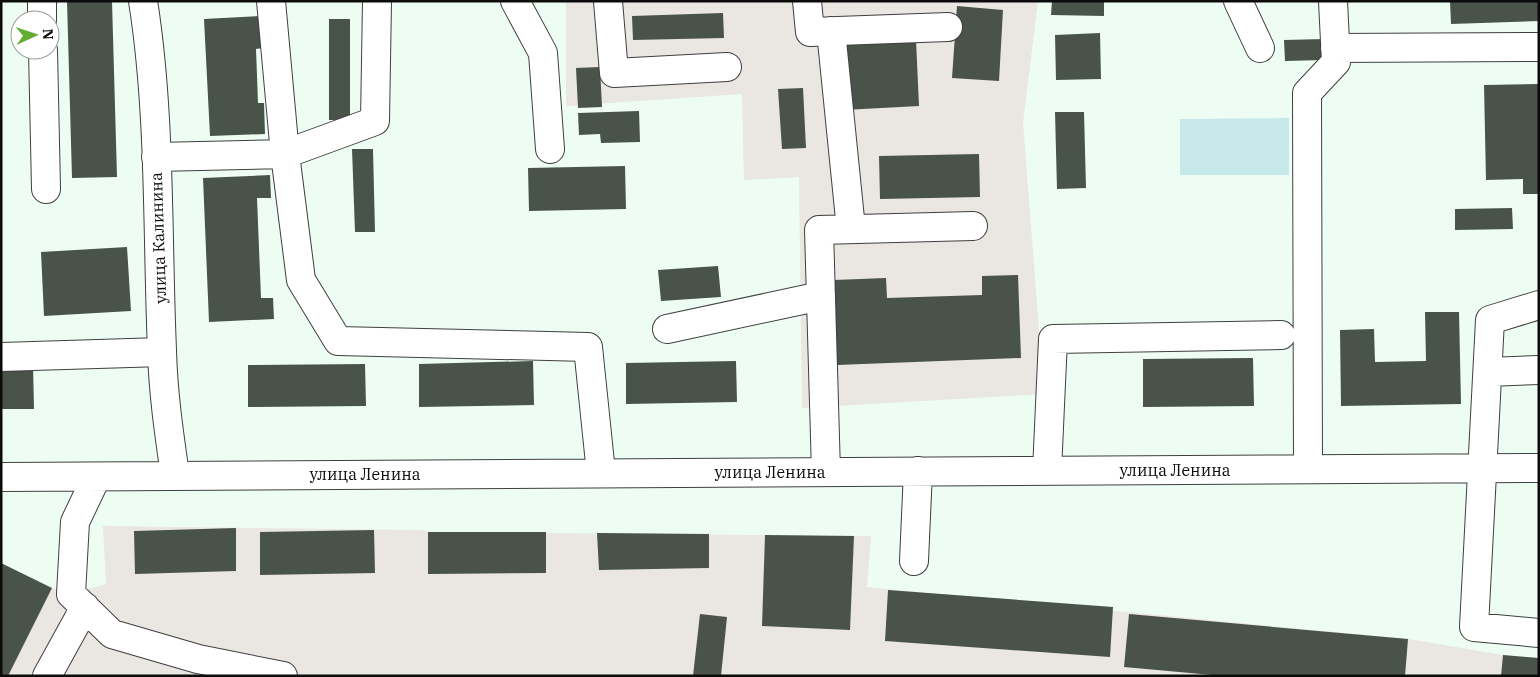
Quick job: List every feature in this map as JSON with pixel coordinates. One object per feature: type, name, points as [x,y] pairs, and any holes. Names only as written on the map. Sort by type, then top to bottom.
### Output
[{"type":"street","name":"улица Калинина","points":[[143,1],[150,43],[156,157],[162,352],[166,408],[175,475]]},
{"type":"street","points":[[271,1],[285,154],[302,280],[338,341],[588,347],[601,473]]},
{"type":"street","points":[[156,157],[285,154],[375,121],[377,1]]},
{"type":"street","points":[[515,1],[543,53],[550,149]]},
{"type":"street","points":[[608,1],[614,73],[727,67]]},
{"type":"street","points":[[808,1],[810,32],[948,27]]},
{"type":"street","points":[[1238,1],[1260,48]]},
{"type":"street","points":[[1308,469],[1306,93],[1336,62],[1333,1]]},
{"type":"street","points":[[832,31],[851,229]]},
{"type":"street","points":[[1335,48],[1539,47]]},
{"type":"street","points":[[43,60],[46,190]]},
{"type":"street","points":[[826,472],[820,230],[974,226]]},
{"type":"street","points":[[667,329],[821,296]]},
{"type":"street","points":[[1539,305],[1490,320],[1474,627],[1539,633]]},
{"type":"street","points":[[1047,471],[1053,339],[1281,335]]},
{"type":"street","points":[[1,357],[162,352]]},
{"type":"street","points":[[1488,372],[1539,370]]},
{"type":"street","name":"улица Ленина","points":[[1,477],[96,478],[175,475],[1539,468]]},
{"type":"street","points":[[914,561],[918,471]]},
{"type":"street","points":[[96,478],[75,522],[71,594],[112,634],[198,659],[283,676]]},
{"type":"street","points":[[47,676],[85,607]]},
{"type":"shaded area","points":[[566,1],[1038,1],[1023,123],[1044,394],[802,408],[799,177],[744,180],[742,94],[566,106]]},
{"type":"shaded area","points":[[1289,118],[1289,175],[1180,175],[1180,119]]},
{"type":"shaded area","points":[[103,526],[422,530],[428,532],[871,536],[867,587],[1408,639],[1503,655],[1539,658],[1539,676],[1,676],[45,586],[71,594],[106,584]]},
{"type":"building","points":[[67,1],[112,1],[117,177],[72,178]]},
{"type":"building","points":[[1052,1],[1104,1],[1104,16],[1051,15]]},
{"type":"building","points":[[1450,1],[1539,1],[1539,21],[1451,24]]},
{"type":"building","points":[[957,6],[1003,10],[999,81],[952,78]]},
{"type":"building","points":[[723,13],[724,38],[633,40],[632,16]]},
{"type":"building","points":[[261,16],[263,48],[256,49],[258,103],[264,103],[265,134],[210,136],[204,19]]},
{"type":"building","points":[[329,19],[350,19],[350,120],[329,120]]},
{"type":"building","points":[[1100,33],[1101,79],[1056,80],[1055,35]]},
{"type":"building","points":[[1324,39],[1324,60],[1285,61],[1284,40]]},
{"type":"building","points":[[916,40],[919,106],[844,110],[840,44]]},
{"type":"building","points":[[600,67],[602,107],[578,108],[576,68]]},
{"type":"building","points":[[1539,84],[1539,194],[1523,194],[1523,179],[1486,180],[1484,85]]},
{"type":"building","points":[[803,88],[806,148],[782,149],[778,89]]},
{"type":"building","points":[[639,111],[640,142],[601,143],[600,134],[579,135],[578,113]]},
{"type":"building","points":[[1055,112],[1084,112],[1086,188],[1057,189]]},
{"type":"building","points":[[352,149],[373,149],[375,232],[355,232]]},
{"type":"building","points":[[979,154],[980,197],[880,199],[879,156]]},
{"type":"building","points":[[625,166],[626,209],[529,211],[528,168]]},
{"type":"building","points":[[270,175],[271,198],[257,198],[261,298],[273,298],[274,319],[209,322],[203,178]]},
{"type":"building","points":[[1512,208],[1513,229],[1455,230],[1455,209]]},
{"type":"building","points":[[127,247],[131,311],[44,316],[41,252]]},
{"type":"building","points":[[718,266],[721,297],[661,301],[658,270]]},
{"type":"building","points":[[1018,275],[1021,358],[837,365],[834,280],[886,278],[887,298],[982,295],[982,276]]},
{"type":"building","points":[[1425,312],[1459,312],[1461,404],[1341,406],[1340,330],[1374,329],[1375,362],[1426,361]]},
{"type":"building","points":[[1253,358],[1254,406],[1143,407],[1143,359]]},
{"type":"building","points":[[533,361],[534,405],[419,407],[419,364]]},
{"type":"building","points":[[736,361],[737,402],[626,404],[626,363]]},
{"type":"building","points":[[365,364],[366,406],[248,407],[248,365]]},
{"type":"building","points":[[33,365],[34,409],[1,409],[1,366]]},
{"type":"building","points":[[236,528],[236,571],[135,574],[134,531]]},
{"type":"building","points":[[374,530],[375,573],[260,575],[260,532]]},
{"type":"building","points":[[428,532],[546,532],[546,573],[428,574]]},
{"type":"building","points":[[597,533],[709,534],[709,568],[599,570]]},
{"type":"building","points":[[765,535],[854,536],[850,630],[762,626]]},
{"type":"building","points":[[1,563],[52,588],[8,676],[1,676]]},
{"type":"building","points":[[888,590],[1113,607],[1110,657],[885,641]]},
{"type":"building","points":[[700,614],[727,617],[721,676],[693,676]]},
{"type":"building","points":[[1129,614],[1408,639],[1405,676],[1223,676],[1124,667]]},
{"type":"building","points":[[1503,655],[1539,658],[1539,676],[1501,676]]}]
